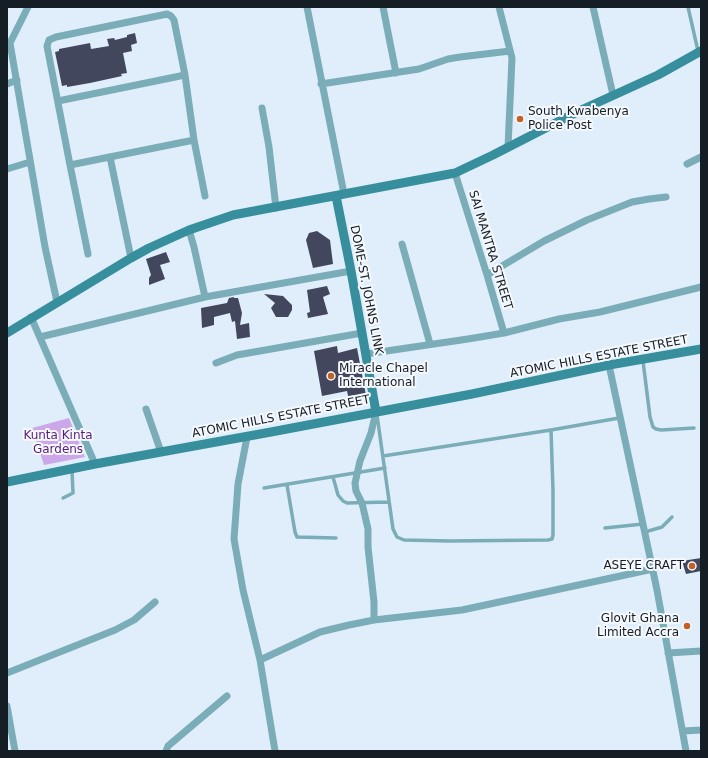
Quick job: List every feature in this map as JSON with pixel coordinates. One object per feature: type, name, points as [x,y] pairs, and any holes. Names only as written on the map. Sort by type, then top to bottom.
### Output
[{"type":"main road","points":[[7,333],[131,258],[189,230],[233,216],[455,173],[546,127],[658,75],[700,52]]},
{"type":"main road","name":"DOME-ST. JOHNS LINK","points":[[340,195],[351,272],[376,412]]},
{"type":"main road","name":"ATOMIC HILLS ESTATE STREET","points":[[7,482],[701,349]]},
{"type":"street","points":[[28,7],[10,43],[45,247],[57,302]]},
{"type":"street","points":[[307,7],[340,195]]},
{"type":"street","points":[[383,7],[396,73]]},
{"type":"street","points":[[499,7],[510,51],[512,68],[508,147]]},
{"type":"street","points":[[593,7],[613,95]]},
{"type":"street","points":[[88,254],[47,46],[49,40],[56,37],[167,14],[171,16],[174,20],[205,196]]},
{"type":"street","points":[[321,84],[419,69],[448,59],[510,51]]},
{"type":"street","points":[[58,101],[184,75]]},
{"type":"street","points":[[7,84],[16,80]]},
{"type":"street","points":[[262,108],[269,147],[276,208]]},
{"type":"street","points":[[70,165],[194,140]]},
{"type":"street","points":[[110,157],[131,258]]},
{"type":"street","points":[[687,164],[701,157]]},
{"type":"street","points":[[7,169],[30,162]]},
{"type":"street","name":"SAI MANTRA STREET","points":[[455,173],[504,333]]},
{"type":"street","points":[[487,275],[544,241],[586,220],[632,202],[649,198],[666,197]]},
{"type":"street","points":[[189,230],[205,297]]},
{"type":"street","points":[[402,244],[430,344]]},
{"type":"street","points":[[40,337],[205,297],[351,272]]},
{"type":"street","points":[[366,354],[504,333],[559,319],[600,312],[701,287]]},
{"type":"street","points":[[32,317],[95,464]]},
{"type":"street","points":[[216,363],[237,355],[362,333]]},
{"type":"street","points":[[609,366],[619,418],[653,569],[686,751]]},
{"type":"street","points":[[146,409],[161,452]]},
{"type":"street","points":[[374,620],[368,529],[362,503],[356,490],[355,483],[356,474],[371,433],[376,412]]},
{"type":"street","points":[[247,437],[238,484],[234,539],[243,590],[260,660],[275,751]]},
{"type":"street","points":[[260,660],[320,632],[374,620],[462,610],[653,569]]},
{"type":"street","points":[[7,673],[115,630],[134,620],[154,602]]},
{"type":"street","points":[[668,653],[701,651]]},
{"type":"street","points":[[166,751],[168,746],[227,696]]},
{"type":"street","points":[[7,706],[15,751]]},
{"type":"street","points":[[683,731],[701,730]]},
{"type":"lane","points":[[688,7],[700,52]]},
{"type":"lane","points":[[643,360],[650,417],[653,427],[661,430],[694,428]]},
{"type":"lane","points":[[376,412],[393,529],[397,537],[400,539],[449,541],[550,540],[553,535],[551,430]]},
{"type":"lane","points":[[383,456],[619,418]]},
{"type":"lane","points":[[264,488],[385,468]]},
{"type":"lane","points":[[63,498],[73,492],[72,469]]},
{"type":"lane","points":[[333,477],[338,495],[341,500],[346,503],[389,502]]},
{"type":"lane","points":[[287,485],[297,536],[336,538]]},
{"type":"lane","points":[[645,532],[662,527],[672,517]]},
{"type":"lane","points":[[605,528],[643,524]]},
{"type":"green space","name":"Kunta Kinta Gardens","points":[[69,418],[85,457],[44,465],[32,428]]},
{"type":"building","points":[[135,33],[137,43],[131,45],[132,51],[123,53],[127,73],[121,74],[122,76],[90,83],[67,87],[67,85],[62,86],[55,52],[59,51],[59,49],[90,43],[91,49],[109,46],[107,39],[114,38],[115,40]]},
{"type":"building","points":[[317,231],[330,240],[333,264],[313,268],[306,240],[309,233]]},
{"type":"building","points":[[166,252],[170,262],[160,265],[165,279],[149,285],[149,278],[151,275],[146,259]]},
{"type":"building","points":[[327,286],[330,294],[323,297],[328,314],[308,318],[307,313],[310,312],[307,290]]},
{"type":"building","points":[[264,294],[283,296],[292,305],[292,310],[288,317],[276,317],[271,308],[275,303]]},
{"type":"building","points":[[229,298],[238,298],[242,313],[240,325],[249,323],[250,337],[237,339],[235,321],[232,322],[230,313],[214,317],[214,325],[202,328],[201,308],[227,303]]},
{"type":"building","points":[[337,346],[338,353],[357,348],[366,395],[362,401],[349,400],[347,391],[322,396],[314,351]]},
{"type":"building","name":"ASEYE CRAFT","points":[[701,558],[701,571],[686,574],[682,561]]},
{"type":"place","name":"South Kwabenya Police Post","points":[[520,119]]},
{"type":"place","name":"Miracle Chapel International","points":[[331,376]]},
{"type":"place","name":"ASEYE CRAFT","points":[[692,566]]},
{"type":"place","name":"Glovit Ghana Limited Accra","points":[[687,626]]}]
